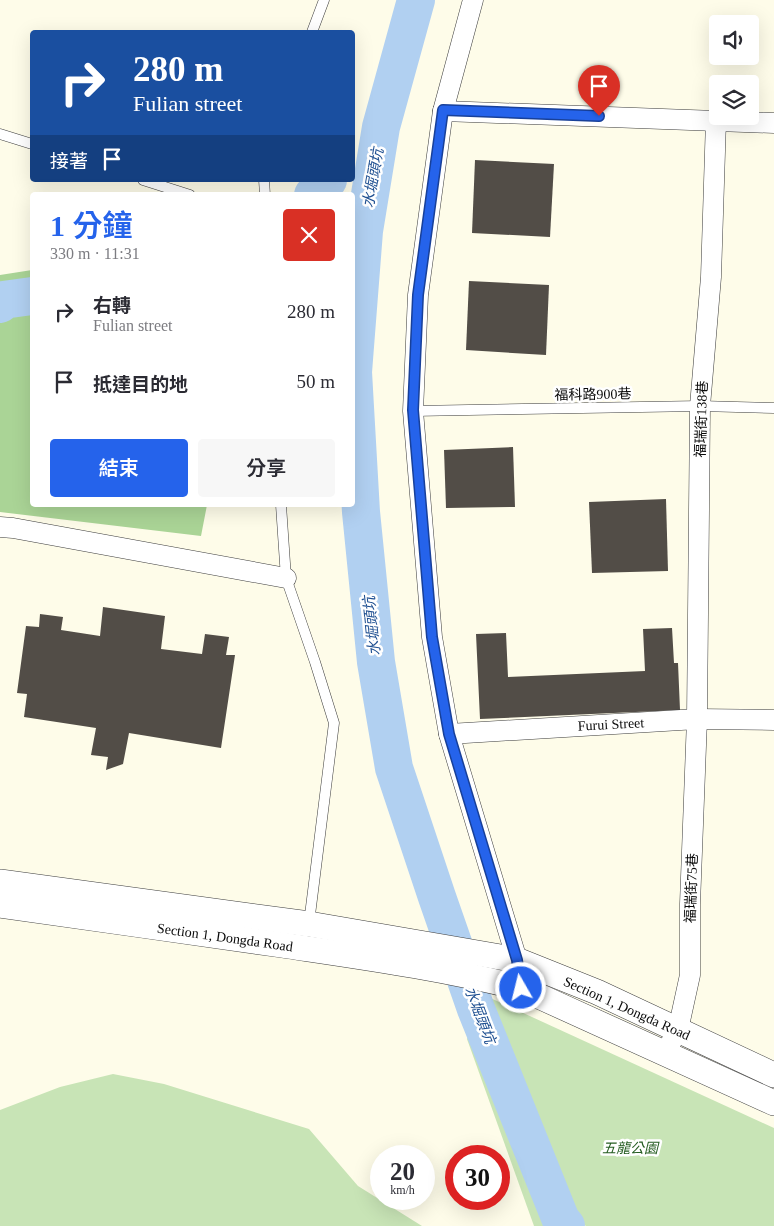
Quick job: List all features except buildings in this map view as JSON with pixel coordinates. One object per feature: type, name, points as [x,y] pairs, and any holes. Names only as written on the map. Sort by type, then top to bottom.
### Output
[{"type":"street","points":[[473,0],[443,110],[418,295],[413,410],[432,637],[449,734],[517,960],[521,988]]},
{"type":"street","points":[[443,110],[709,120]]},
{"type":"street","points":[[759,122],[774,123]]},
{"type":"street","name":"福瑞街138巷","points":[[697,719],[700,406],[711,277],[716,125]]},
{"type":"street","points":[[0,527],[286,578]]},
{"type":"street","name":"Furui Street","points":[[449,734],[697,719],[774,720]]},
{"type":"street","name":"福瑞街75巷","points":[[665,1053],[678,1030],[690,975],[690,904],[697,719]]},
{"type":"street","name":"Section 1, Dongda Road","points":[[0,882],[309,924],[517,960],[597,992],[774,1074]]},
{"type":"street","name":"Section 1, Dongda Road","points":[[0,904],[450,971],[485,978],[521,988],[774,1103]]},
{"type":"lane","points":[[313,30],[324,0]]},
{"type":"lane","points":[[0,134],[30,143]]},
{"type":"lane","points":[[149,182],[181,192]]},
{"type":"lane","name":"福科路900巷","points":[[413,410],[700,406],[774,408]]},
{"type":"lane","points":[[281,507],[286,578],[334,723],[309,924]]},
{"type":"green space","points":[[30,270],[30,507],[207,507],[201,536],[0,512],[0,275]]},
{"type":"green space","name":"五龍公園","points":[[484,995],[774,1128],[774,1226],[586,1226],[573,1218]]},
{"type":"green space","points":[[473,1026],[545,1226],[534,1226],[510,1159],[510,1145],[505,1145],[467,1039]]},
{"type":"green space","points":[[113,1074],[164,1084],[309,1129],[358,1186],[370,1194],[370,1210],[396,1210],[422,1226],[0,1226],[0,1110],[60,1087]]},
{"type":"waterway","name":"水堀頭坑","points":[[355,346],[364,231],[381,127],[416,0]]},
{"type":"waterway","points":[[316,192],[326,182]]},
{"type":"waterway","points":[[0,304],[3,300],[30,296]]},
{"type":"waterway","name":"水堀頭坑","points":[[355,407],[361,512],[376,662],[394,768],[476,1009],[561,1220],[566,1226]]},
{"type":"route","points":[[521,988],[517,960],[449,734],[432,637],[413,410],[418,295],[443,110],[599,116]]}]
